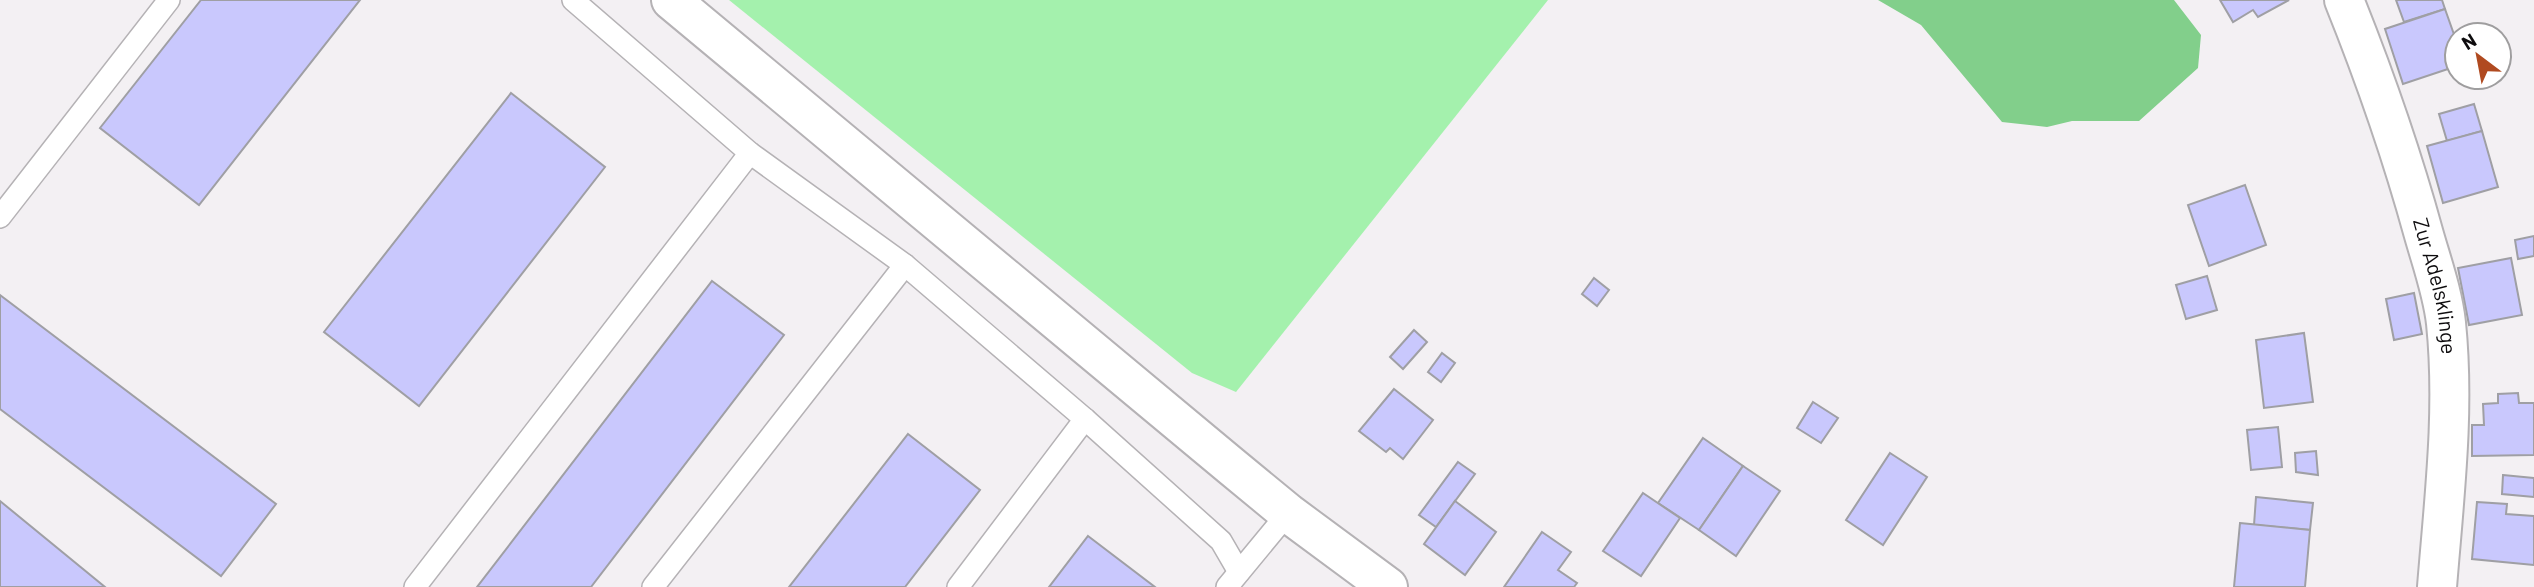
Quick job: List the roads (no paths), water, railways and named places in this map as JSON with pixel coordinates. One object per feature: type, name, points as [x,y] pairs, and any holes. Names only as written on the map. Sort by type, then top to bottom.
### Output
[{"type":"street","points":[[671,0],[1288,513],[1388,587]]},
{"type":"street","name":"Zur Adelsklinge","points":[[2344,0],[2403,160],[2446,320],[2448,455],[2437,587]]},
{"type":"lane","points":[[0,217],[169,0]]},
{"type":"lane","points":[[573,0],[750,153],[905,265],[1085,419],[1221,541],[1233,580]]},
{"type":"lane","points":[[415,587],[750,153]]},
{"type":"lane","points":[[653,587],[905,265]]},
{"type":"lane","points":[[958,587],[1085,419]]},
{"type":"lane","points":[[1233,580],[1288,513]]}]
